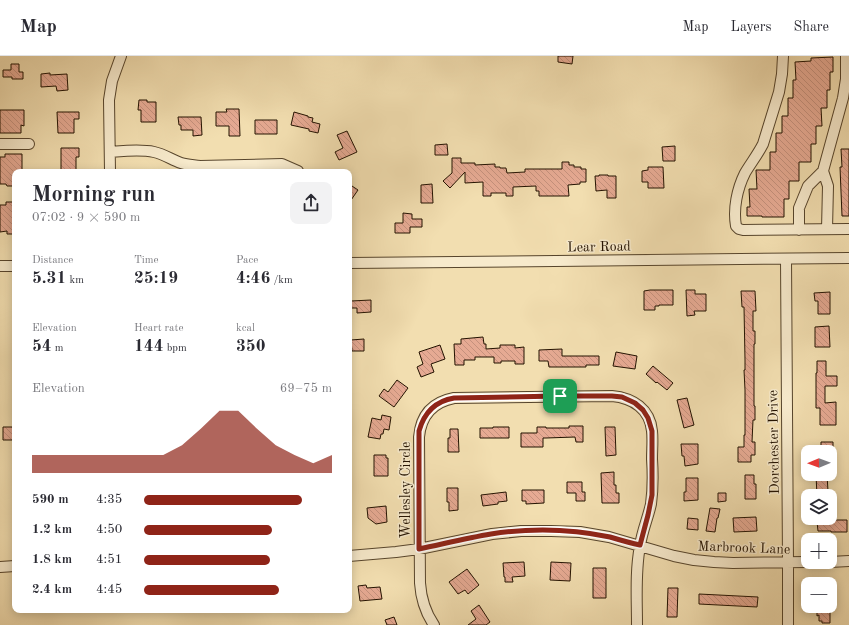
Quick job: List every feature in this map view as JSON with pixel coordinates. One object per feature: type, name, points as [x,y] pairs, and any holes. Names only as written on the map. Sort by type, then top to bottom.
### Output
[{"type":"street","points":[[110,169],[109,100],[112,81],[121,56]]},
{"type":"street","points":[[783,56],[780,92],[763,144],[744,174],[740,184],[736,202],[736,226],[743,230],[849,229]]},
{"type":"street","points":[[799,230],[799,208],[808,186],[823,171],[844,93],[846,79],[846,56]]},
{"type":"street","points":[[0,144],[29,144]]},
{"type":"street","points":[[110,152],[153,152],[163,154],[181,163],[200,166],[282,164],[293,169]]},
{"type":"street","points":[[823,171],[828,186],[827,229]]},
{"type":"street","name":"Lear Road","points":[[352,263],[849,258]]},
{"type":"street","name":"Dorchester Drive","points":[[786,259],[788,625]]},
{"type":"street","points":[[0,266],[12,266]]},
{"type":"street","name":"Wellesley Circle","points":[[434,625],[422,599],[419,549],[419,437],[421,424],[432,407],[447,399],[462,398],[612,396],[622,397],[635,403],[643,410],[648,418],[652,431],[652,495],[640,545],[638,562],[637,625]]},
{"type":"street","name":"Marbrook Lane","points":[[352,556],[419,549],[492,534],[551,530],[580,532],[609,537],[674,556],[694,560],[714,562],[801,562]]},
{"type":"street","points":[[837,562],[849,561]]},
{"type":"street","points":[[0,567],[12,566]]},
{"type":"building","points":[[558,56],[573,56],[572,64],[558,62]]},
{"type":"building","points":[[833,57],[833,72],[830,72],[830,90],[827,90],[827,108],[821,108],[822,126],[816,126],[816,144],[811,144],[811,162],[799,162],[799,181],[789,181],[789,199],[784,199],[784,217],[747,216],[747,207],[750,207],[749,189],[757,189],[756,170],[770,170],[770,152],[776,152],[776,133],[782,133],[782,116],[788,116],[788,98],[793,98],[793,80],[796,80],[795,62],[811,61],[811,58]]},
{"type":"building","points":[[11,64],[19,64],[19,72],[23,72],[23,79],[3,77],[3,70],[11,70]]},
{"type":"building","points":[[50,73],[50,75],[67,74],[68,90],[57,91],[56,86],[41,87],[41,74]]},
{"type":"building","points":[[139,100],[156,102],[156,122],[141,122],[141,110],[138,110]]},
{"type":"building","points":[[226,109],[239,109],[240,136],[229,136],[229,126],[216,126],[216,112],[227,112]]},
{"type":"building","points":[[0,110],[24,110],[24,126],[21,125],[21,133],[0,133]]},
{"type":"building","points":[[57,112],[79,112],[79,119],[74,119],[74,133],[58,133]]},
{"type":"building","points":[[294,112],[313,118],[312,122],[320,124],[318,133],[309,131],[309,129],[291,125]]},
{"type":"building","points":[[178,117],[201,117],[202,135],[193,136],[193,130],[181,130]]},
{"type":"building","points":[[255,120],[277,120],[277,134],[255,134]]},
{"type":"building","points":[[347,131],[357,152],[339,160],[335,152],[343,148],[337,135]]},
{"type":"building","points":[[447,144],[448,155],[435,155],[435,145]]},
{"type":"building","points":[[675,146],[675,161],[663,161],[662,147]]},
{"type":"building","points":[[61,148],[79,148],[79,157],[76,157],[76,169],[61,169]]},
{"type":"building","points":[[841,149],[849,149],[849,216],[842,216],[840,167],[842,167]]},
{"type":"building","points":[[5,154],[22,154],[22,169],[12,169],[12,186],[0,184],[0,157],[5,157]]},
{"type":"building","points":[[452,158],[461,158],[461,163],[475,163],[475,165],[495,164],[495,167],[506,168],[507,173],[525,172],[525,169],[562,169],[562,162],[569,162],[569,165],[586,169],[586,182],[568,185],[569,196],[539,196],[539,191],[536,191],[536,186],[513,187],[513,196],[506,196],[506,193],[491,193],[491,196],[483,196],[483,182],[465,183],[465,172],[450,188],[443,181],[452,173]]},
{"type":"building","points":[[648,167],[663,167],[664,188],[648,188],[648,182],[642,182],[642,171],[648,170]]},
{"type":"building","points":[[595,176],[616,176],[616,198],[607,198],[607,190],[596,191]]},
{"type":"building","points":[[432,184],[433,203],[421,203],[421,185]]},
{"type":"building","points":[[352,186],[358,190],[352,199]]},
{"type":"building","points":[[6,202],[12,202],[12,234],[7,234],[7,231],[0,232],[0,205],[6,205]]},
{"type":"building","points":[[403,213],[412,214],[412,219],[422,219],[422,227],[410,227],[410,233],[395,233],[395,223],[403,223]]},
{"type":"building","points":[[673,290],[673,305],[659,305],[655,306],[655,310],[644,310],[644,291]]},
{"type":"building","points":[[686,290],[695,290],[695,294],[706,294],[706,311],[694,311],[695,315],[687,316]]},
{"type":"building","points":[[741,291],[755,291],[756,311],[753,311],[753,331],[755,331],[755,420],[753,420],[752,442],[755,442],[755,455],[751,455],[751,462],[738,462],[738,447],[744,447],[745,435],[744,307],[742,307]]},
{"type":"building","points":[[830,292],[830,314],[818,314],[818,301],[815,301],[814,293]]},
{"type":"building","points":[[371,300],[371,312],[357,313],[357,308],[352,308],[352,301]]},
{"type":"building","points":[[829,326],[830,347],[815,347],[815,327]]},
{"type":"building","points":[[483,337],[484,344],[486,344],[486,349],[500,348],[500,345],[515,345],[515,348],[524,347],[524,364],[515,364],[515,361],[501,361],[501,363],[494,363],[494,357],[475,357],[475,360],[464,360],[464,365],[455,365],[454,344],[461,344],[461,339]]},
{"type":"building","points":[[364,339],[364,351],[352,351],[352,340]]},
{"type":"building","points":[[440,345],[445,359],[431,364],[434,372],[421,377],[417,367],[423,364],[419,352]]},
{"type":"building","points":[[562,349],[562,356],[599,356],[599,365],[586,365],[586,367],[549,367],[548,361],[539,361],[539,350]]},
{"type":"building","points":[[616,352],[637,356],[635,369],[613,366]]},
{"type":"building","points":[[817,361],[826,361],[826,376],[837,376],[837,386],[825,386],[825,403],[836,402],[836,425],[820,425],[820,408],[816,408]]},
{"type":"building","points":[[653,366],[673,383],[667,390],[646,374]]},
{"type":"building","points":[[397,380],[408,388],[394,407],[379,396],[384,389],[388,392]]},
{"type":"building","points":[[687,398],[694,425],[684,428],[677,400]]},
{"type":"building","points":[[382,415],[391,417],[389,430],[384,429],[380,439],[368,437],[372,418],[381,420]]},
{"type":"building","points":[[569,426],[583,426],[583,442],[576,442],[575,437],[543,438],[543,447],[521,447],[521,433],[537,433],[537,427],[569,428]]},
{"type":"building","points":[[3,427],[12,427],[12,440],[3,440]]},
{"type":"building","points":[[509,427],[509,438],[480,438],[480,428]]},
{"type":"building","points":[[605,427],[615,427],[616,455],[606,456]]},
{"type":"building","points":[[450,429],[458,429],[459,452],[448,452],[448,438],[450,438]]},
{"type":"building","points":[[821,442],[833,442],[833,445],[821,445]]},
{"type":"building","points":[[681,444],[698,444],[698,464],[685,466]]},
{"type":"building","points":[[374,455],[386,455],[386,458],[388,458],[388,476],[374,476]]},
{"type":"building","points":[[614,472],[614,485],[616,485],[616,493],[619,493],[619,503],[602,503],[601,473]]},
{"type":"building","points":[[745,475],[754,475],[754,484],[756,484],[756,499],[745,499]]},
{"type":"building","points":[[686,478],[698,478],[698,500],[684,501],[684,492],[686,492]]},
{"type":"building","points":[[816,481],[827,481],[828,489],[817,489]]},
{"type":"building","points":[[567,482],[582,482],[582,492],[585,492],[585,501],[576,501],[576,493],[567,493]]},
{"type":"building","points":[[447,488],[458,488],[458,510],[449,511],[449,502],[447,502]]},
{"type":"building","points":[[522,490],[544,490],[544,503],[526,504],[526,501],[522,501]]},
{"type":"building","points":[[506,492],[507,501],[483,506],[481,495]]},
{"type":"building","points":[[718,493],[726,493],[726,501],[718,502]]},
{"type":"building","points":[[386,506],[387,522],[376,524],[368,518],[367,508]]},
{"type":"building","points":[[710,508],[720,509],[715,532],[706,531]]},
{"type":"building","points":[[756,517],[757,531],[734,532],[733,518]]},
{"type":"building","points":[[688,518],[698,519],[698,530],[687,529]]},
{"type":"building","points":[[837,520],[847,520],[847,532],[818,531],[817,525],[837,525]]},
{"type":"building","points":[[524,562],[525,576],[512,577],[513,582],[505,582],[503,563]]},
{"type":"building","points":[[551,562],[571,563],[570,581],[550,580]]},
{"type":"building","points":[[593,568],[606,568],[606,598],[593,598]]},
{"type":"building","points":[[467,569],[479,585],[468,594],[465,590],[458,594],[449,582]]},
{"type":"building","points":[[366,585],[367,588],[380,587],[382,599],[360,601],[358,586]]},
{"type":"building","points":[[668,588],[678,588],[677,617],[667,617]]},
{"type":"building","points":[[699,594],[758,597],[757,607],[699,604]]},
{"type":"building","points":[[479,605],[490,622],[486,625],[468,625],[476,619],[471,611]]},
{"type":"building","points":[[817,613],[830,613],[830,623],[822,623],[822,621],[819,621],[819,615],[817,616]]},
{"type":"building","points":[[394,617],[397,625],[387,625],[385,620]]},
{"type":"route","points":[[560,396],[622,397],[635,403],[643,410],[648,418],[652,431],[653,482],[651,505],[640,545],[609,537],[580,532],[551,530],[492,534],[419,549],[419,431],[421,424],[432,407],[441,401],[454,398],[560,396]]}]
